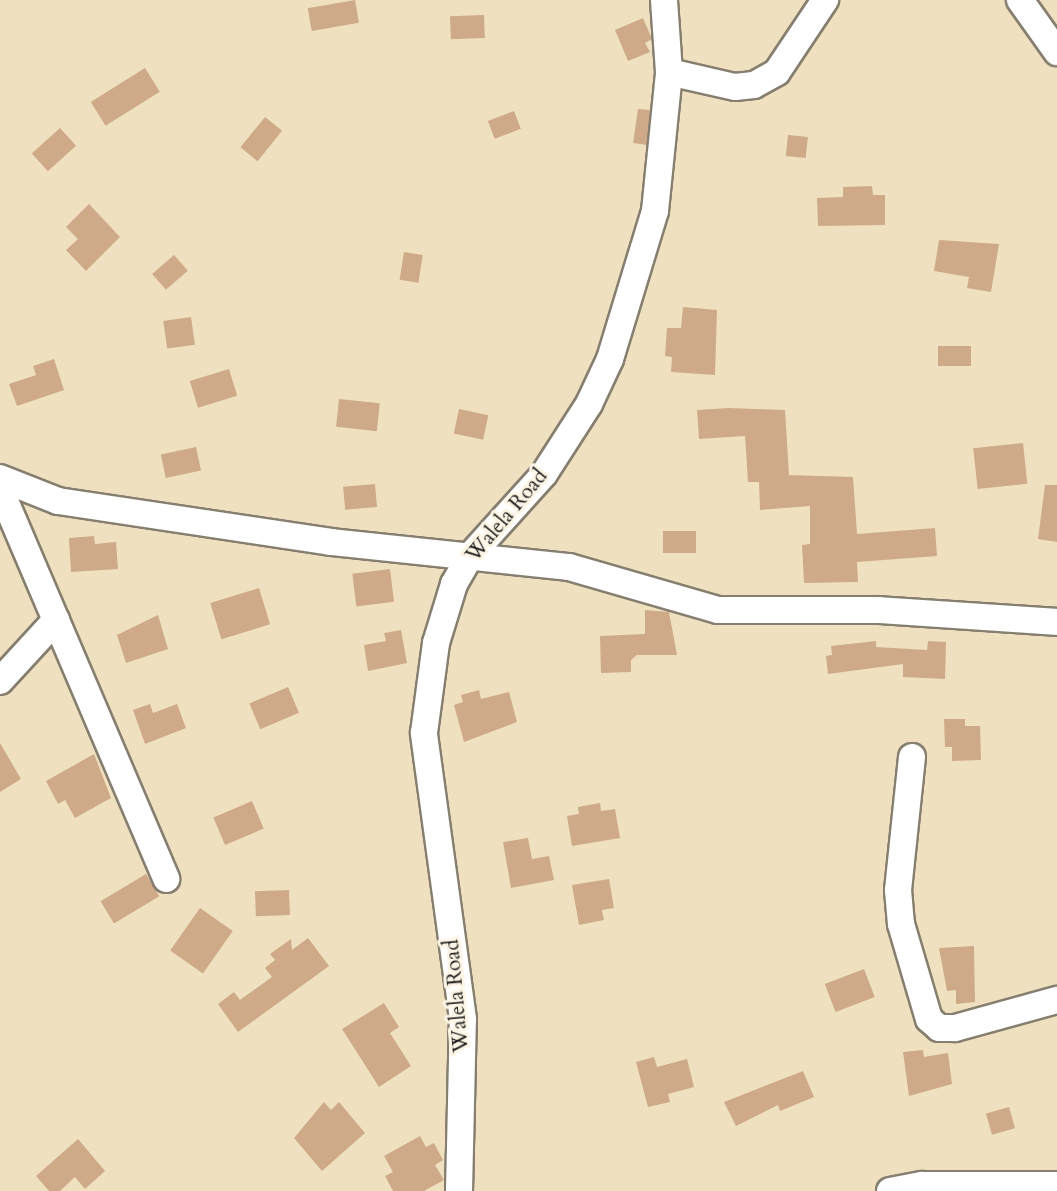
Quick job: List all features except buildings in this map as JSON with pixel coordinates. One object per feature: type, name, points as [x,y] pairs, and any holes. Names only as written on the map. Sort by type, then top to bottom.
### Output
[{"type":"street","name":"Walela Road","points":[[459,1191],[463,1019],[424,733],[436,643],[454,584],[470,556],[544,474],[590,404],[610,358],[655,211],[669,72],[664,0]]},
{"type":"street","points":[[669,72],[735,87],[754,85],[777,72],[825,0]]},
{"type":"street","points":[[1020,0],[1057,52]]},
{"type":"street","points":[[0,478],[58,501],[331,542],[569,567],[718,610],[878,610],[1057,622]]},
{"type":"street","points":[[0,489],[166,879]]},
{"type":"street","points":[[0,681],[56,620]]},
{"type":"street","points":[[912,758],[898,890],[902,924],[929,1019],[939,1028],[955,1028],[1057,1000]]},
{"type":"street","points":[[890,1191],[922,1185],[1057,1185]]}]
